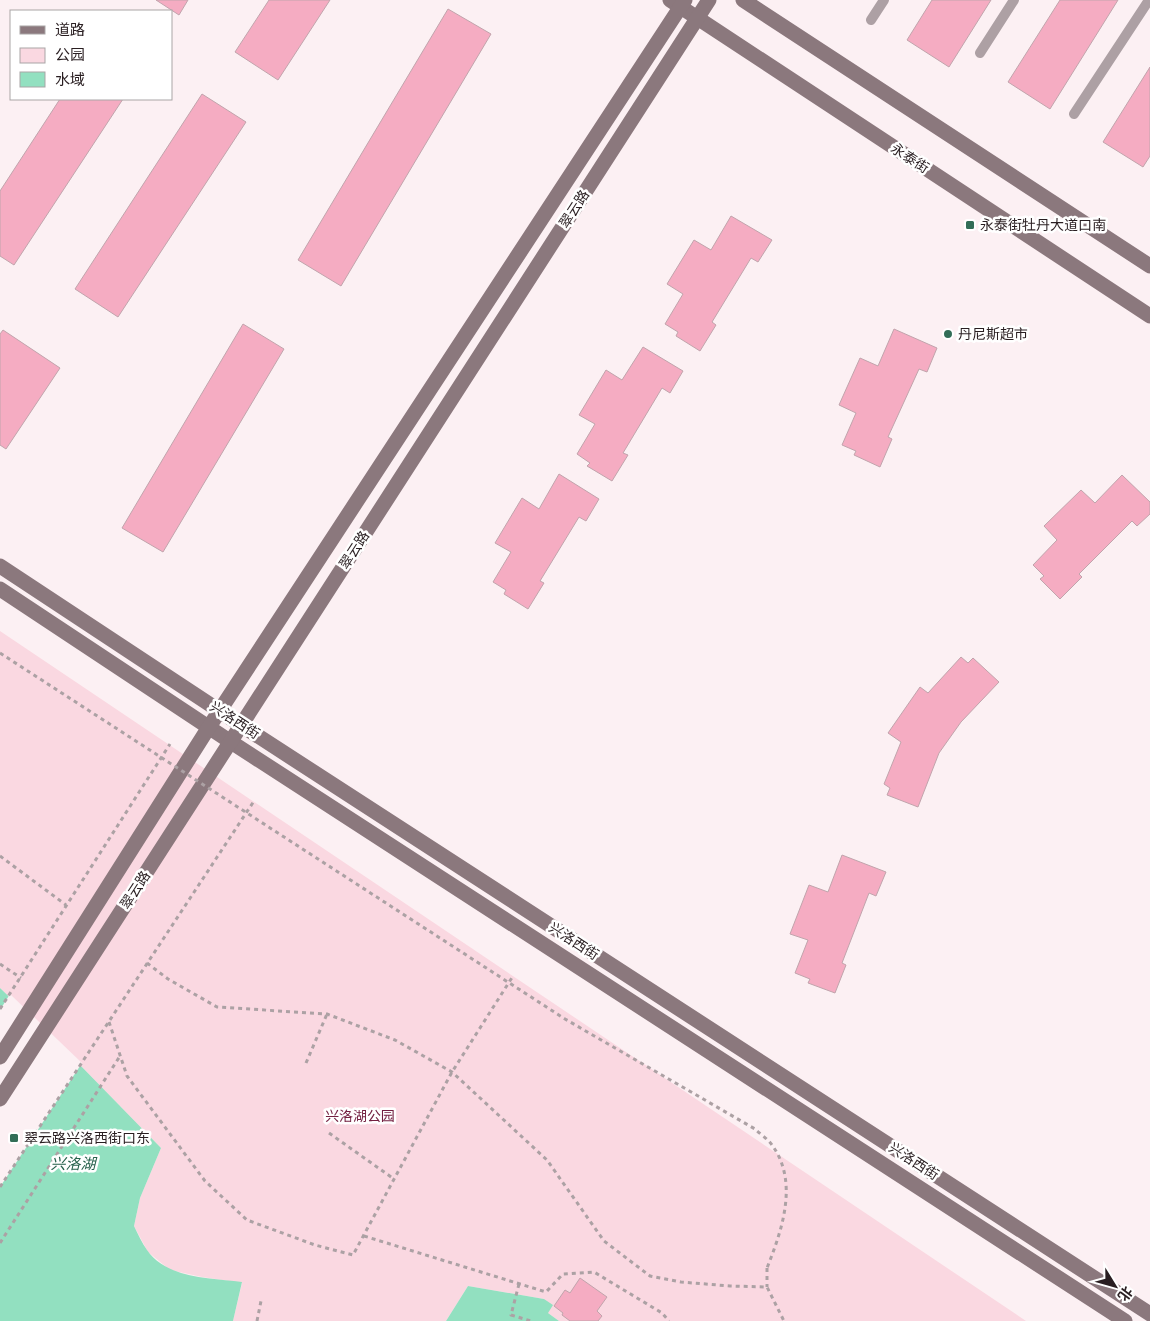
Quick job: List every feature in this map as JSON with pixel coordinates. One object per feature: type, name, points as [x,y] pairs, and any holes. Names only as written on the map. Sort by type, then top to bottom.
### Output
[{"type":"street","name":"翠云路","points":[[0,1100],[708,0]]},
{"type":"street","points":[[743,0],[1150,266]]},
{"type":"street","name":"翠云路","points":[[0,1057],[209,727],[679,2]]},
{"type":"street","name":"永泰街","points":[[679,2],[698,18],[1150,316]]},
{"type":"street","name":"兴洛西街","points":[[0,566],[220,711],[1150,1314]]},
{"type":"street","name":"兴洛西街","points":[[0,590],[230,742],[1125,1321]]},
{"type":"lane","points":[[871,20],[884,0]]},
{"type":"lane","points":[[980,53],[1014,0]]},
{"type":"lane","points":[[1074,114],[1149,0]]},
{"type":"path","points":[[0,653],[565,1019],[754,1129],[772,1144],[781,1162],[786,1186],[785,1216],[776,1247],[767,1268],[767,1287],[784,1321]]},
{"type":"path","points":[[0,1009],[170,744]]},
{"type":"path","points":[[0,1187],[254,801]]},
{"type":"path","points":[[0,856],[66,906]]},
{"type":"path","points":[[147,963],[216,1007],[327,1014],[396,1040],[452,1072],[547,1160],[604,1241],[650,1276],[681,1282],[767,1287]]},
{"type":"path","points":[[0,964],[21,978]]},
{"type":"path","points":[[109,1022],[128,1076],[204,1181],[247,1220],[315,1245],[353,1256],[452,1072],[513,976]]},
{"type":"path","points":[[306,1063],[327,1014]]},
{"type":"path","points":[[0,1242],[120,1056]]},
{"type":"path","points":[[329,1133],[394,1179]]},
{"type":"path","points":[[364,1236],[546,1292],[563,1274],[594,1272],[662,1313],[668,1321]]},
{"type":"path","points":[[519,1284],[511,1315],[531,1321]]},
{"type":"path","points":[[256,1321],[261,1301]]},
{"type":"green space","name":"兴洛湖公园","points":[[0,631],[1026,1321],[559,1321],[548,1313],[544,1299],[468,1286],[446,1321],[233,1321],[242,1283],[170,1270],[148,1252],[134,1226],[140,1198],[161,1148],[80,1065],[0,988]]},
{"type":"water","name":"兴洛湖","points":[[0,988],[80,1065],[161,1148],[140,1198],[134,1226],[147,1250],[166,1267],[204,1278],[242,1282],[233,1321],[0,1321]]},
{"type":"water","points":[[468,1286],[544,1299],[553,1305],[548,1313],[559,1321],[446,1321]]},
{"type":"pier","points":[[10,994],[82,1063],[0,1187],[0,1010]]},
{"type":"building","points":[[156,0],[188,0],[179,15]]},
{"type":"building","points":[[269,0],[330,0],[278,80],[235,52]]},
{"type":"building","points":[[932,0],[991,0],[949,67],[907,40]]},
{"type":"building","points":[[1060,0],[1118,0],[1050,109],[1008,82]]},
{"type":"building","points":[[448,9],[491,34],[341,286],[298,260]]},
{"type":"building","points":[[1150,67],[1150,156],[1143,167],[1103,142]]},
{"type":"building","points":[[202,94],[246,122],[118,317],[75,289]]},
{"type":"building","points":[[59,100],[122,100],[14,265],[0,256],[0,191]]},
{"type":"building","points":[[731,216],[772,240],[758,262],[751,258],[712,322],[716,325],[700,351],[676,336],[678,332],[665,324],[683,294],[667,284],[694,240],[711,250]]},
{"type":"building","points":[[243,324],[284,349],[163,552],[122,528]]},
{"type":"building","points":[[894,329],[937,348],[927,372],[919,369],[888,437],[892,439],[880,467],[854,455],[856,451],[842,445],[856,413],[839,405],[860,358],[878,366]]},
{"type":"building","points":[[3,330],[60,368],[6,449],[0,445],[0,334]]},
{"type":"building","points":[[643,347],[683,371],[670,393],[662,388],[623,453],[628,455],[612,481],[587,466],[590,463],[577,454],[595,424],[579,415],[606,370],[622,380]]},
{"type":"building","points":[[559,474],[599,499],[586,521],[579,517],[540,581],[544,583],[528,609],[504,594],[506,590],[493,582],[511,552],[495,543],[522,498],[539,509]]},
{"type":"building","points":[[1122,475],[1150,502],[1150,514],[1137,526],[1132,521],[1079,574],[1082,577],[1060,599],[1040,579],[1044,576],[1033,565],[1057,540],[1044,526],[1081,490],[1095,503]]},
{"type":"building","points":[[961,657],[968,663],[973,658],[999,682],[961,722],[939,753],[918,807],[887,795],[890,788],[884,784],[901,742],[888,733],[920,687],[928,693]]},
{"type":"building","points":[[842,855],[886,872],[876,896],[869,893],[842,963],[846,965],[835,993],[808,983],[810,979],[795,973],[808,940],[790,934],[809,885],[828,892]]},
{"type":"building","points":[[580,1278],[607,1297],[597,1311],[602,1316],[598,1321],[570,1321],[554,1306],[565,1290],[570,1293]]},
{"type":"place","name":"永泰街牡丹大道口南","points":[[970,225]]},
{"type":"place","name":"丹尼斯超市","points":[[948,334]]},
{"type":"place","name":"翠云路兴洛西街口东","points":[[14,1138]]}]
